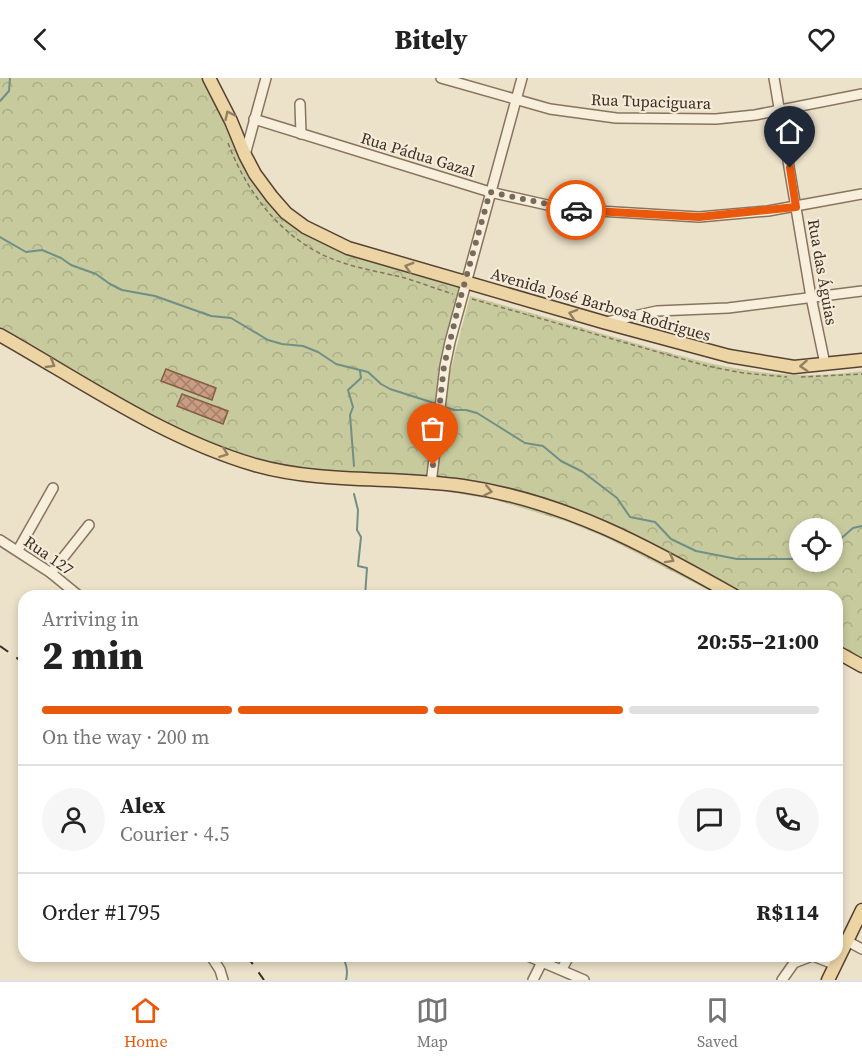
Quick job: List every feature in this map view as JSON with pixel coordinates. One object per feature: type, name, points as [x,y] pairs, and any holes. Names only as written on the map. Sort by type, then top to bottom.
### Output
[{"type":"main road","name":"Avenida José Barbosa Rodrigues","points":[[209,78],[255,174],[272,197],[286,213],[305,227],[348,248],[603,322],[749,360],[795,367],[862,360]]},
{"type":"main road","points":[[0,335],[152,422],[192,441],[255,465],[327,476],[461,486],[493,492],[567,512],[645,546],[724,590]]},
{"type":"main road","points":[[843,655],[862,666]]},
{"type":"main road","points":[[843,950],[862,910]]},
{"type":"main road","points":[[828,980],[837,962]]},
{"type":"street","points":[[245,155],[266,78]]},
{"type":"street","name":"Rua Tupaciguara","points":[[441,78],[550,109],[616,118],[716,119],[781,111],[862,94]]},
{"type":"street","points":[[430,484],[444,366],[522,78]]},
{"type":"street","name":"Rua das Águias","points":[[774,78],[811,297],[825,364]]},
{"type":"street","points":[[300,104],[301,134]]},
{"type":"street","name":"Rua Pádua Gazal","points":[[254,119],[490,192],[565,209],[699,217],[796,207],[862,194]]},
{"type":"street","points":[[603,322],[657,311],[728,308],[862,291]]},
{"type":"street","points":[[18,550],[53,488]]},
{"type":"street","points":[[51,573],[89,525]]},
{"type":"street","name":"Rua 127","points":[[0,540],[51,573],[72,590]]},
{"type":"street","points":[[847,941],[862,949]]},
{"type":"street","points":[[215,962],[223,980]]},
{"type":"street","points":[[533,980],[542,962],[584,980]]},
{"type":"street","points":[[562,969],[566,962]]},
{"type":"street","points":[[782,980],[797,962]]},
{"type":"street","points":[[828,962],[836,965]]},
{"type":"green space","points":[[0,78],[217,78],[234,115],[249,157],[273,198],[322,238],[471,286],[455,342],[449,376],[470,296],[713,364],[800,375],[862,371],[862,672],[843,662],[843,590],[708,590],[607,538],[568,522],[492,499],[436,490],[437,481],[348,474],[261,459],[192,435],[127,403],[0,330]]},
{"type":"building","points":[[166,369],[216,388],[212,400],[161,381]]},
{"type":"building","points":[[182,394],[228,411],[223,424],[177,406]]},
{"type":"waterway","points":[[0,101],[9,91],[10,78]]},
{"type":"waterway","points":[[0,237],[26,252],[42,250],[61,258],[71,265],[96,274],[122,290],[155,296],[211,316],[231,318],[268,340],[303,346],[318,352],[336,364],[368,372],[390,389],[437,404]]},
{"type":"waterway","points":[[354,466],[350,415],[353,407],[348,390],[361,378],[360,371]]},
{"type":"waterway","points":[[442,406],[477,413],[525,443],[543,446],[561,461],[583,472],[617,498],[630,517],[655,522],[671,539],[696,551],[737,559],[789,559]]},
{"type":"waterway","points":[[354,494],[358,510],[357,530],[361,537],[358,566],[367,568],[365,590]]},
{"type":"waterway","points":[[843,537],[853,528],[862,526]]},
{"type":"waterway","points":[[344,962],[346,980]]},
{"type":"railway","points":[[0,646],[18,659]]},
{"type":"railway","points":[[251,962],[264,980]]},
{"type":"way so far","points":[[433,465],[444,366],[490,192],[576,210]]},
{"type":"route","points":[[576,210],[699,217],[796,207],[790,168]]}]
